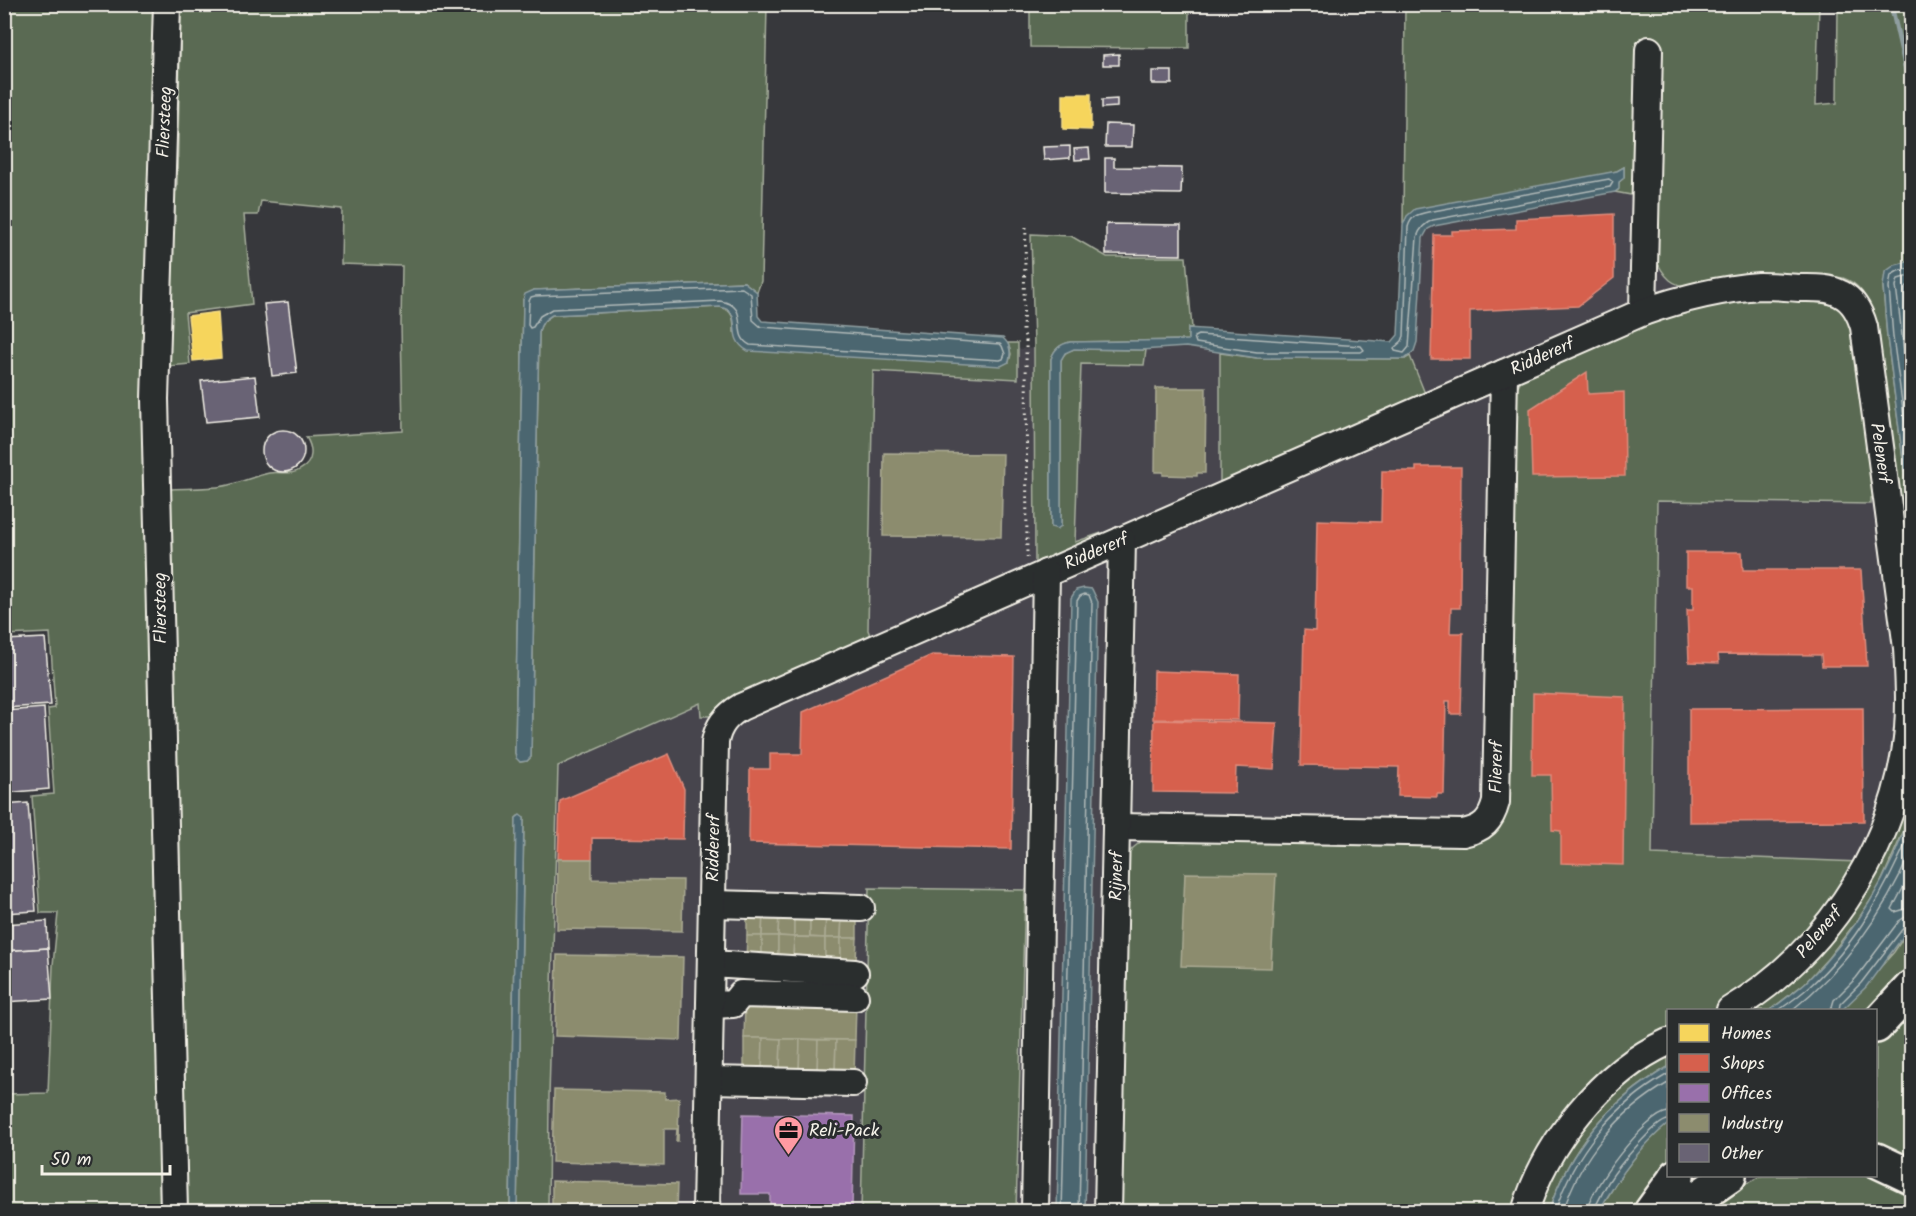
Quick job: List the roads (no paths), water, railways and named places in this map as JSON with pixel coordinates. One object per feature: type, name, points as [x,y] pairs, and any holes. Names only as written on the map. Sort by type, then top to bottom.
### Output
[{"type":"highway","points":[[1877,1024],[1911,987]]},
{"type":"highway","points":[[1877,1161],[1911,1177]]},
{"type":"highway","points":[[1651,1212],[1676,1177]]},
{"type":"highway","points":[[1686,1212],[1703,1194],[1728,1177]]},
{"type":"street","name":"Fliersteeg","points":[[168,4],[155,399],[174,1212]]},
{"type":"street","points":[[1643,312],[1649,50]]},
{"type":"street","name":"Pelenerf","points":[[1643,312],[1677,300],[1759,286],[1833,291],[1841,294],[1856,307],[1863,327],[1907,648],[1909,693],[1905,752],[1890,811],[1866,867],[1834,916],[1806,950],[1780,975],[1733,1009]]},
{"type":"street","name":"Riddererf","points":[[706,1212],[715,742],[717,732],[725,719],[741,706],[1643,312]]},
{"type":"street","name":"Fliererf","points":[[1117,827],[1464,832],[1475,830],[1492,816],[1496,802],[1504,373]]},
{"type":"street","name":"Rijnerf","points":[[1108,1212],[1122,540]]},
{"type":"street","points":[[1035,1212],[1038,576]]},
{"type":"street","name":"Riddererf","points":[[712,904],[861,908]]},
{"type":"street","points":[[710,1005],[733,1004],[741,994],[855,985],[711,964]]},
{"type":"street","points":[[1526,1212],[1533,1188],[1554,1147],[1584,1107],[1622,1071],[1667,1043]]},
{"type":"street","points":[[709,1080],[853,1083]]},
{"type":"water","points":[[1624,167],[1624,178],[1619,182],[1619,189],[1615,192],[1428,229],[1423,238],[1417,342],[1414,351],[1405,359],[1257,358],[1186,347],[1141,350],[1074,349],[1065,353],[1061,360],[1061,526],[1057,529],[1051,527],[1051,359],[1060,346],[1070,342],[1188,340],[1188,328],[1392,342],[1398,335],[1403,225],[1407,216],[1415,209],[1617,171]]},
{"type":"water","points":[[1912,261],[1911,521],[1887,337],[1883,286],[1885,272],[1895,265]]},
{"type":"water","points":[[744,282],[757,292],[758,316],[762,321],[1003,338],[1010,349],[1009,362],[1001,366],[748,351],[737,339],[732,314],[720,307],[552,315],[547,318],[539,332],[531,757],[527,761],[520,762],[515,753],[523,300],[525,294],[534,290]]},
{"type":"water","points":[[1092,589],[1098,602],[1085,1211],[1057,1212],[1071,598],[1076,590]]},
{"type":"water","points":[[1911,810],[1911,926],[1866,987],[1843,1009],[1771,1009],[1806,982],[1840,944],[1882,880]]},
{"type":"water","points":[[520,815],[524,818],[517,1211],[510,1212],[516,818]]},
{"type":"water","points":[[1667,1068],[1667,1125],[1629,1164],[1599,1211],[1549,1211],[1580,1146],[1611,1110],[1647,1080]]},
{"type":"waterway","points":[[1891,4],[1912,97]]},
{"type":"place","name":"Reli-Pack","points":[[788,1156]]}]
